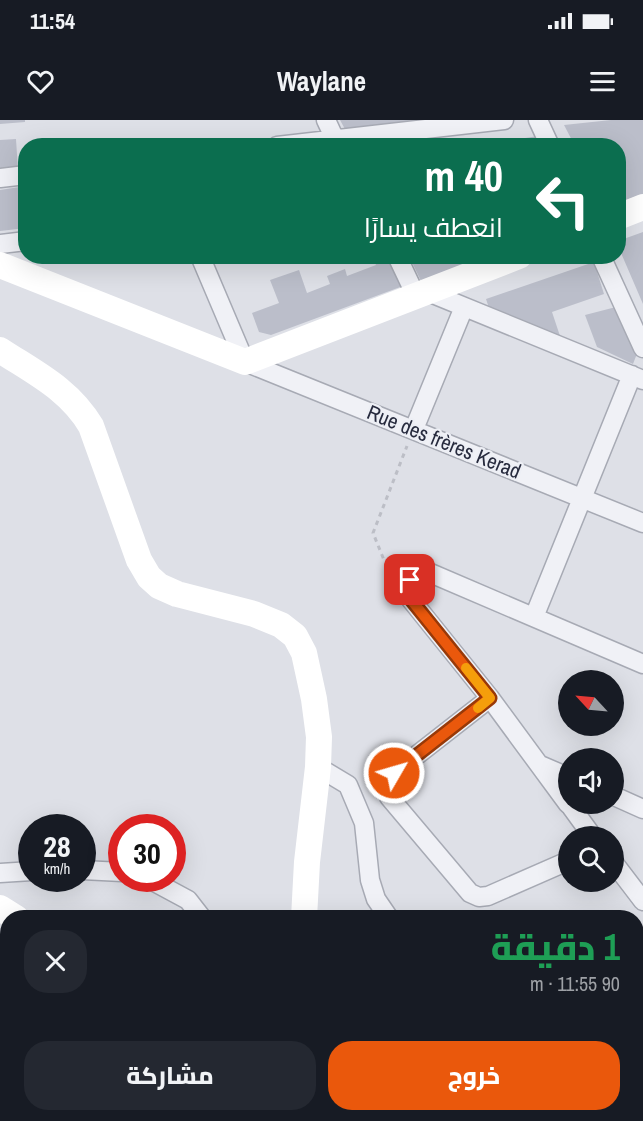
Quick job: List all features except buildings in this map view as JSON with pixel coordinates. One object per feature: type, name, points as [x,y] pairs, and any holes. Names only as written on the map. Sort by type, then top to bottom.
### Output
[{"type":"street","points":[[326,120],[335,138]]},
{"type":"street","points":[[367,138],[504,120]]},
{"type":"street","points":[[538,120],[546,138]]},
{"type":"street","points":[[0,178],[18,176]]},
{"type":"street","points":[[626,214],[643,207]]},
{"type":"street","points":[[0,244],[18,242]]},
{"type":"street","points":[[203,264],[245,362]]},
{"type":"street","points":[[402,264],[422,294],[464,307],[637,378],[581,498],[534,617]]},
{"type":"street","points":[[0,265],[245,362],[499,264]]},
{"type":"street","points":[[605,264],[638,326],[643,348]]},
{"type":"street","points":[[414,429],[464,307]]},
{"type":"street","points":[[0,350],[66,393],[80,408],[91,426],[139,560],[149,577],[159,586],[177,594],[254,614],[281,625],[295,636],[304,653],[319,737],[304,910]]},
{"type":"street","name":"Rue des frères Kerad","points":[[245,362],[643,523]]},
{"type":"street","points":[[558,789],[490,698],[408,596],[407,588],[412,576],[420,572],[428,572],[643,664]]},
{"type":"street","points":[[490,698],[394,773],[387,784],[389,797],[474,896],[488,896],[558,865]]},
{"type":"street","points":[[539,764],[558,773]]},
{"type":"street","points":[[318,767],[348,785],[364,823],[370,880],[376,898],[384,910]]},
{"type":"street","points":[[624,800],[643,809]]},
{"type":"street","points":[[0,873],[18,872]]},
{"type":"street","points":[[624,876],[643,901]]},
{"type":"street","points":[[173,892],[188,900],[196,910]]},
{"type":"path","points":[[412,576],[384,560],[374,533],[414,429]]},
{"type":"slow traffic","points":[[466,668],[490,698],[478,708]]},
{"type":"route","points":[[394,773],[490,698],[408,596],[407,588],[410,580]]}]
